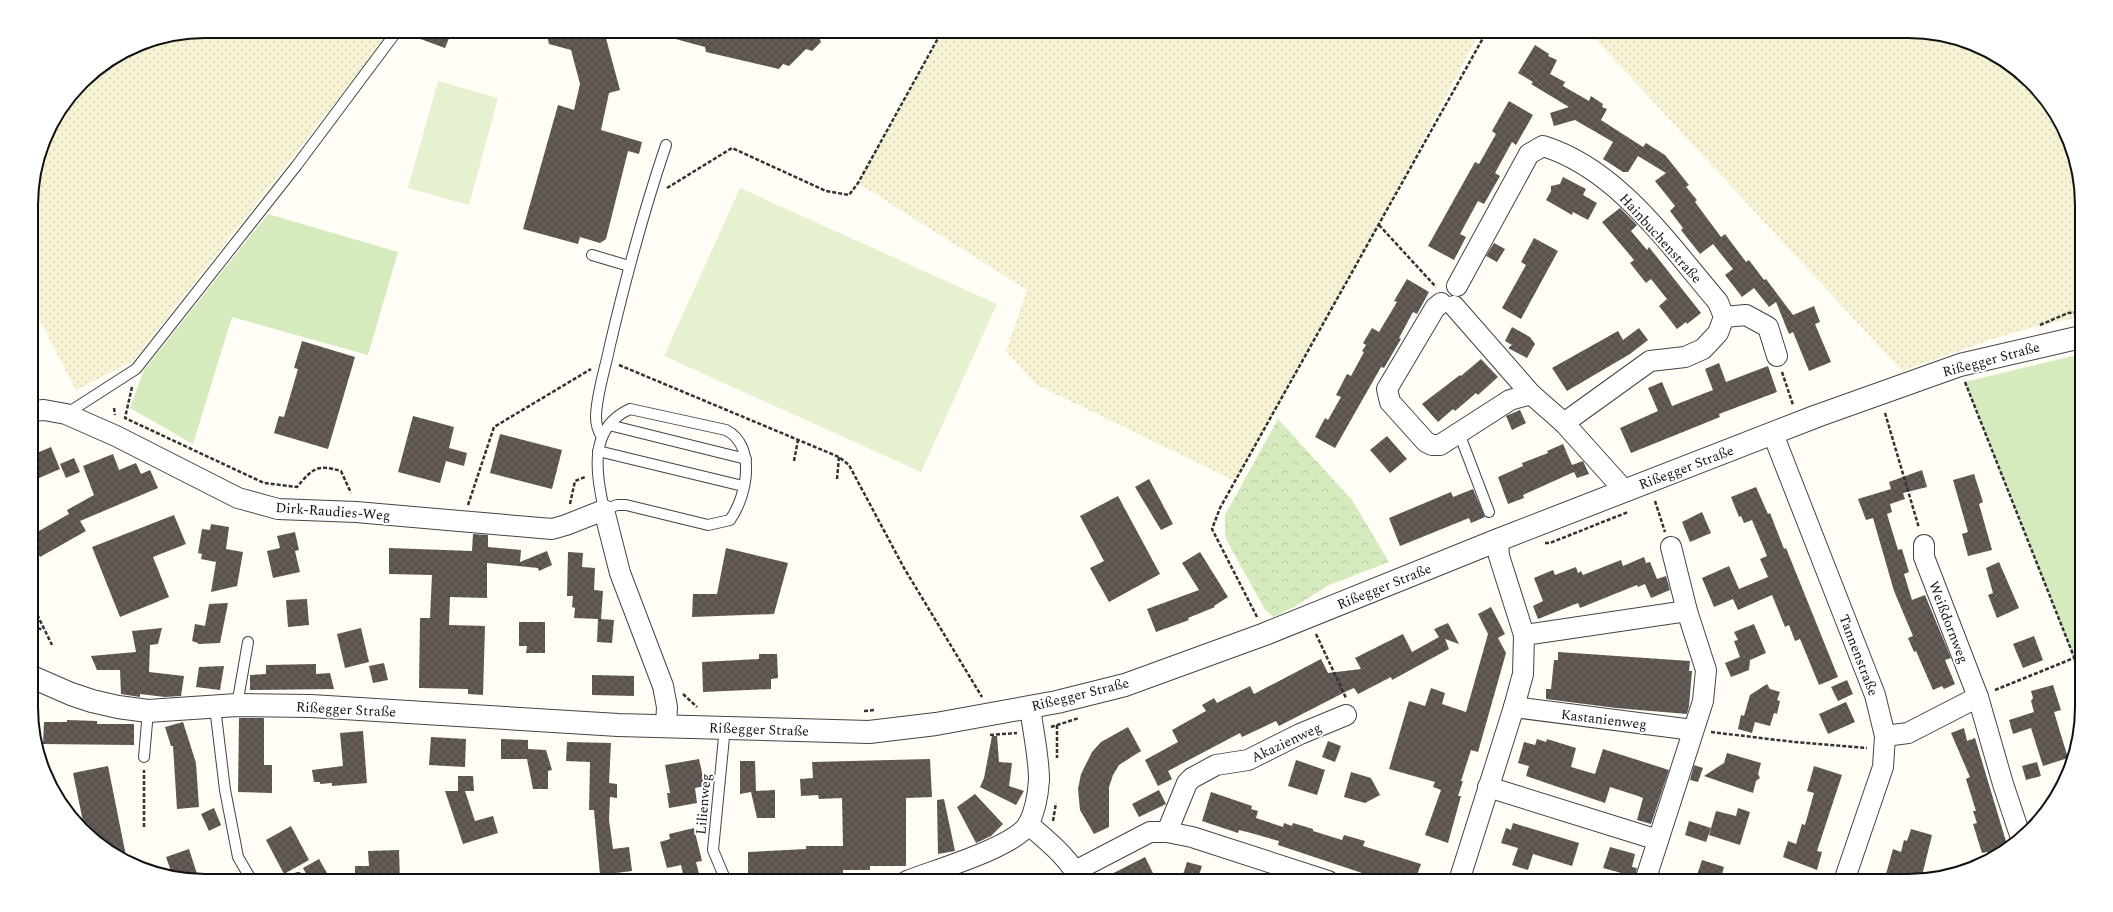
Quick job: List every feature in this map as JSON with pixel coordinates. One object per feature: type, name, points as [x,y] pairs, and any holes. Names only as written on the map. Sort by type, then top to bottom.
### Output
[{"type":"street","name":"Hainbuchenstraße","points":[[1531,394],[1510,400],[1440,445],[1432,445],[1390,402],[1387,396],[1389,384],[1435,308],[1448,296],[1529,154],[1543,146],[1565,153],[1637,206],[1718,302],[1724,317]]},
{"type":"street","points":[[1448,296],[1531,394],[1564,423],[1625,490]]},
{"type":"street","points":[[1564,423],[1650,361],[1685,357],[1703,349],[1718,333],[1724,317],[1746,315],[1768,327],[1777,356]]},
{"type":"street","name":"Rißegger Straße","points":[[38,679],[71,694],[92,701],[118,708],[148,711],[237,705],[311,706],[666,726],[869,732],[936,724],[983,701],[1030,707],[1124,685],[1266,634],[1498,540],[1817,416],[1960,365],[2075,338]]},
{"type":"street","name":"Dirk-Raudies-Weg","points":[[38,410],[66,414],[116,436],[238,498],[278,509],[356,512],[552,529],[566,526],[604,510]]},
{"type":"street","name":"Tannenstraße","points":[[1773,434],[1875,695],[1884,742],[1884,767],[1846,874]]},
{"type":"street","points":[[604,510],[620,573],[663,686],[667,707],[666,726]]},
{"type":"street","points":[[1461,874],[1523,674],[1524,635],[1499,556],[1498,540]]},
{"type":"street","name":"Weißdornweg","points":[[1924,546],[1924,557],[1978,697],[2003,784],[2019,832]]},
{"type":"street","points":[[1647,874],[1702,701],[1706,670],[1687,611],[1670,547]]},
{"type":"street","points":[[1524,635],[1687,611]]},
{"type":"street","points":[[1884,742],[1908,733],[1978,697]]},
{"type":"street","points":[[926,874],[998,847],[1016,838],[1028,824],[1036,804],[1039,780],[1030,707]]},
{"type":"street","name":"Kastanienweg","points":[[1514,707],[1693,730]]},
{"type":"street","name":"Akazienweg","points":[[1167,832],[1187,783],[1192,778],[1216,765],[1248,760],[1348,710]]},
{"type":"street","points":[[1488,787],[1658,840]]},
{"type":"street","points":[[1028,824],[1046,840],[1076,874]]},
{"type":"street","points":[[1081,874],[1150,832],[1167,832],[1192,837],[1306,874]]},
{"type":"lane","points":[[66,414],[136,369],[297,165],[392,38]]},
{"type":"lane","points":[[602,437],[598,430],[596,417],[607,360],[648,200],[666,144]]},
{"type":"lane","points":[[592,255],[630,266]]},
{"type":"lane","points":[[630,408],[711,427],[735,435],[743,446],[746,460],[743,486],[737,510],[730,520],[708,525],[626,505],[617,505],[604,510],[597,472],[598,451],[602,437],[609,425],[619,414],[630,408]]},
{"type":"lane","points":[[609,425],[746,460]]},
{"type":"lane","points":[[1459,433],[1489,512]]},
{"type":"lane","points":[[598,451],[743,486]]},
{"type":"lane","points":[[237,705],[248,642]]},
{"type":"lane","points":[[215,707],[225,790],[238,856],[248,874]]},
{"type":"lane","points":[[144,757],[148,711]]},
{"type":"lane","name":"Lilienweg","points":[[723,874],[713,850],[725,727]]},
{"type":"path","points":[[648,200],[732,148],[826,191],[849,195],[858,183],[938,38]]},
{"type":"path","points":[[1266,634],[1212,529],[1223,502],[1483,38]]},
{"type":"path","points":[[1379,225],[1448,296]]},
{"type":"path","points":[[2034,327],[2068,313],[2075,312]]},
{"type":"path","points":[[462,522],[494,427],[607,360],[839,457],[849,465],[904,568],[983,701]]},
{"type":"path","points":[[125,418],[136,369]]},
{"type":"path","points":[[1965,382],[2074,658],[1978,697]]},
{"type":"path","points":[[1788,392],[1794,406],[1788,409]]},
{"type":"path","points":[[114,408],[114,415],[125,418],[264,483],[297,486],[309,473],[325,466],[341,471],[349,485],[353,500]]},
{"type":"path","points":[[1885,413],[1924,546]]},
{"type":"path","points":[[794,461],[798,440]]},
{"type":"path","points":[[837,479],[839,457]]},
{"type":"path","points":[[566,526],[575,481],[597,472]]},
{"type":"path","points":[[1655,501],[1670,547]]},
{"type":"path","points":[[38,617],[52,646]]},
{"type":"path","points":[[38,628],[44,630]]},
{"type":"path","points":[[1316,633],[1348,710]]},
{"type":"path","points":[[679,691],[697,707],[703,708]]},
{"type":"path","points":[[860,711],[876,710]]},
{"type":"path","points":[[1693,730],[1794,742],[1884,742]]},
{"type":"path","points":[[144,757],[144,827]]},
{"type":"shaded area","points":[[386,38],[133,361],[76,390],[38,317],[38,194],[41,173],[47,151],[55,131],[66,112],[79,95],[95,79],[112,66],[131,55],[151,47],[183,39]]},
{"type":"shaded area","points":[[940,38],[1476,38],[1379,225],[1235,481],[1037,385],[1006,351],[1027,290],[858,183]]},
{"type":"shaded area","points":[[1594,38],[1930,39],[1962,47],[1982,55],[2001,66],[2018,79],[2034,95],[2047,112],[2058,131],[2066,151],[2074,183],[2075,318],[2041,325],[1992,339],[1902,371]]},
{"type":"green space","points":[[438,81],[498,98],[469,205],[408,188]]},
{"type":"green space","points":[[740,188],[997,304],[921,472],[664,356]]},
{"type":"green space","points":[[268,214],[398,252],[368,355],[232,317],[193,444],[130,408],[144,370]]},
{"type":"green space","points":[[2075,355],[2075,659],[1965,382]]},
{"type":"green space","points":[[1278,419],[1352,500],[1389,562],[1329,585],[1299,604],[1274,617],[1265,610],[1225,537],[1225,515]]},
{"type":"building","points":[[418,38],[449,38],[445,48]]},
{"type":"building","points":[[548,38],[606,38],[620,90],[609,93],[601,130],[642,142],[639,154],[628,151],[606,239],[600,243],[580,237],[578,244],[523,229],[558,105],[574,110],[580,84],[571,50],[549,44]]},
{"type":"building","points":[[672,38],[819,38],[821,42],[812,51],[806,49],[789,66],[783,64],[779,69],[706,52],[705,47]]},
{"type":"building","points":[[1535,45],[1549,54],[1548,56],[1557,60],[1550,74],[1565,82],[1563,86],[1589,101],[1591,96],[1603,104],[1602,107],[1607,109],[1601,120],[1643,147],[1646,143],[1665,155],[1689,185],[1686,187],[1697,200],[1695,202],[1721,237],[1725,234],[1746,262],[1749,260],[1764,280],[1766,279],[1793,315],[1814,306],[1820,322],[1815,324],[1831,362],[1809,371],[1793,332],[1789,334],[1776,302],[1769,307],[1754,288],[1742,297],[1725,275],[1733,269],[1713,244],[1700,254],[1681,230],[1683,228],[1670,211],[1675,206],[1655,181],[1666,173],[1638,156],[1628,172],[1623,172],[1603,159],[1613,142],[1575,120],[1554,126],[1550,113],[1569,107],[1531,84],[1533,82],[1518,73]]},
{"type":"building","points":[[1509,101],[1533,115],[1516,145],[1512,142],[1495,173],[1500,176],[1484,204],[1478,201],[1460,234],[1466,237],[1454,260],[1428,246],[1475,162],[1479,164],[1496,134],[1492,131]]},
{"type":"building","points":[[1563,177],[1586,189],[1583,195],[1597,203],[1588,220],[1573,212],[1572,215],[1546,200],[1551,191],[1551,186],[1560,184]]},
{"type":"building","points":[[1620,208],[1637,225],[1631,231],[1647,250],[1649,247],[1701,313],[1687,324],[1686,322],[1677,329],[1659,306],[1667,299],[1651,279],[1646,283],[1630,263],[1634,260],[1602,222]]},
{"type":"building","points":[[1534,238],[1558,251],[1521,319],[1502,308],[1526,265],[1521,262]]},
{"type":"building","points":[[1494,243],[1505,249],[1497,262],[1486,256]]},
{"type":"building","points":[[1407,279],[1429,292],[1417,314],[1413,312],[1399,338],[1401,339],[1384,368],[1381,367],[1335,448],[1315,437],[1325,418],[1328,420],[1341,397],[1336,395],[1347,374],[1351,376],[1364,352],[1362,351],[1366,345],[1363,343],[1372,328],[1379,332],[1397,302],[1394,301]]},
{"type":"building","points":[[1512,327],[1530,337],[1535,344],[1527,358],[1508,348],[1512,345],[1505,341]]},
{"type":"building","points":[[1639,328],[1648,340],[1630,354],[1567,391],[1552,368],[1618,331],[1623,340]]},
{"type":"building","points":[[302,341],[355,357],[328,449],[274,433],[279,416],[284,417],[298,369],[294,368]]},
{"type":"building","points":[[1481,359],[1498,377],[1478,395],[1476,393],[1455,411],[1453,409],[1438,422],[1422,404],[1460,375],[1461,376]]},
{"type":"building","points":[[1719,363],[1726,382],[1768,366],[1777,392],[1719,414],[1720,417],[1631,453],[1620,428],[1658,411],[1648,388],[1662,382],[1672,406],[1713,390],[1705,369]]},
{"type":"building","points":[[1520,410],[1526,423],[1512,430],[1506,416]]},
{"type":"building","points":[[413,416],[454,427],[449,448],[467,453],[464,466],[446,461],[440,483],[398,472]]},
{"type":"building","points":[[500,434],[562,450],[552,489],[490,473]]},
{"type":"building","points":[[1387,436],[1407,459],[1390,473],[1370,450]]},
{"type":"building","points":[[1563,444],[1572,465],[1583,461],[1589,474],[1577,478],[1574,472],[1523,495],[1524,498],[1508,504],[1498,477],[1523,466],[1522,463],[1548,453],[1547,451]]},
{"type":"building","points":[[51,447],[60,469],[38,478],[38,452]]},
{"type":"building","points":[[113,454],[119,470],[136,463],[141,474],[150,470],[158,488],[80,521],[86,531],[40,557],[38,553],[38,532],[69,514],[67,510],[94,495],[83,466]]},
{"type":"building","points":[[74,458],[80,472],[66,478],[60,464]]},
{"type":"building","points":[[1922,470],[1927,487],[1903,493],[1905,499],[1890,504],[1892,512],[1887,514],[1898,550],[1902,549],[1909,572],[1904,574],[1912,600],[1925,595],[1951,658],[1945,660],[1955,684],[1944,689],[1942,686],[1933,690],[1916,651],[1914,652],[1908,638],[1913,636],[1894,591],[1873,518],[1866,520],[1858,499],[1891,489],[1889,482]]},
{"type":"building","points":[[1974,474],[1983,502],[1979,504],[1992,550],[1968,556],[1962,534],[1968,532],[1953,480]]},
{"type":"building","points":[[1149,479],[1173,524],[1161,530],[1135,487]]},
{"type":"building","points":[[1756,487],[1768,514],[1770,513],[1784,549],[1786,548],[1838,677],[1819,685],[1800,639],[1795,641],[1789,625],[1785,627],[1772,595],[1738,610],[1733,599],[1714,607],[1702,578],[1729,566],[1739,589],[1768,577],[1760,559],[1767,556],[1752,520],[1744,523],[1741,516],[1739,517],[1731,497]]},
{"type":"building","points":[[1473,489],[1485,517],[1471,523],[1469,518],[1400,546],[1389,518],[1451,492],[1453,497]]},
{"type":"building","points":[[1118,496],[1160,574],[1109,602],[1090,568],[1104,561],[1080,516]]},
{"type":"building","points":[[1702,512],[1711,533],[1690,542],[1682,522]]},
{"type":"building","points":[[174,515],[186,544],[153,557],[169,597],[120,617],[92,547]]},
{"type":"building","points":[[211,524],[229,527],[226,549],[243,552],[237,586],[211,592],[216,562],[201,559],[202,554],[198,553],[202,529],[210,530]]},
{"type":"building","points":[[295,532],[299,550],[295,551],[300,572],[273,578],[267,551],[280,548],[277,536]]},
{"type":"building","points":[[473,534],[488,535],[488,547],[521,550],[520,562],[547,551],[552,565],[539,571],[538,568],[487,563],[487,598],[450,597],[449,625],[485,626],[483,695],[468,694],[468,689],[419,688],[420,618],[430,618],[432,575],[389,574],[389,548],[472,551]]},
{"type":"building","points":[[726,548],[788,563],[774,614],[692,617],[693,594],[717,594]]},
{"type":"building","points":[[568,552],[583,553],[582,567],[595,568],[594,590],[603,591],[601,619],[614,620],[612,643],[597,642],[598,619],[574,618],[575,608],[572,607],[573,596],[567,596]]},
{"type":"building","points":[[1200,552],[1228,597],[1214,606],[1215,607],[1188,618],[1189,620],[1156,632],[1147,609],[1199,590],[1182,563]]},
{"type":"building","points":[[1644,557],[1646,563],[1650,562],[1657,579],[1666,576],[1670,590],[1651,598],[1645,584],[1638,587],[1637,585],[1580,608],[1578,603],[1538,619],[1533,606],[1543,601],[1534,578],[1553,570],[1555,575],[1576,567],[1578,573],[1581,571],[1583,575],[1621,560],[1623,566]]},
{"type":"building","points":[[1999,562],[2019,608],[1997,618],[1988,595],[1993,593],[1986,568]]},
{"type":"building","points":[[307,599],[309,625],[288,627],[286,600]]},
{"type":"building","points":[[228,603],[220,643],[198,644],[192,641],[195,624],[205,626],[209,604]]},
{"type":"building","points":[[1491,607],[1505,634],[1498,638],[1506,653],[1478,752],[1471,750],[1461,781],[1463,781],[1458,796],[1461,796],[1448,843],[1425,835],[1441,790],[1433,787],[1435,782],[1389,769],[1409,701],[1425,706],[1431,688],[1445,693],[1442,704],[1466,712],[1488,634],[1478,614]]},
{"type":"building","points":[[519,622],[545,622],[545,653],[526,653],[527,646],[519,646]]},
{"type":"building","points":[[1448,623],[1459,644],[1445,639],[1449,649],[1392,680],[1391,677],[1358,694],[1354,688],[1279,726],[1276,721],[1242,737],[1240,733],[1168,771],[1172,779],[1158,786],[1145,760],[1178,742],[1172,730],[1206,711],[1202,705],[1214,698],[1217,703],[1250,686],[1254,694],[1321,659],[1328,673],[1361,669],[1355,658],[1403,634],[1412,652],[1439,637],[1434,629]]},
{"type":"building","points":[[1754,624],[1766,653],[1750,660],[1749,670],[1731,677],[1725,663],[1740,657],[1734,641],[1738,640],[1734,632]]},
{"type":"building","points":[[162,628],[158,644],[150,645],[149,672],[184,676],[181,696],[165,697],[140,694],[140,697],[121,694],[120,670],[97,670],[91,656],[136,652],[132,631]]},
{"type":"building","points":[[361,628],[369,662],[345,668],[337,634]]},
{"type":"building","points":[[2034,636],[2043,660],[2023,668],[2013,644]]},
{"type":"building","points":[[1558,652],[1690,661],[1689,671],[1692,671],[1687,714],[1616,708],[1546,699],[1546,689],[1551,689],[1554,660],[1558,660]]},
{"type":"building","points":[[759,654],[777,654],[778,678],[771,679],[771,689],[703,692],[702,662],[759,659]]},
{"type":"building","points":[[384,663],[388,680],[373,683],[369,666]]},
{"type":"building","points":[[316,664],[316,674],[330,673],[334,689],[250,690],[250,675],[266,674],[266,665]]},
{"type":"building","points":[[224,666],[220,690],[196,687],[199,667]]},
{"type":"building","points":[[592,675],[634,676],[634,696],[592,695]]},
{"type":"building","points":[[1847,680],[1853,694],[1838,701],[1831,687]]},
{"type":"building","points":[[1767,684],[1770,689],[1780,692],[1777,700],[1780,701],[1777,714],[1774,713],[1770,726],[1755,722],[1752,733],[1738,729],[1741,715],[1744,716],[1750,695]]},
{"type":"building","points":[[2053,685],[2061,710],[2054,712],[2067,756],[2067,758],[2043,766],[2031,728],[2013,734],[2009,720],[2034,712],[2031,701],[2033,698],[2031,691]]},
{"type":"building","points":[[1846,702],[1855,722],[1828,734],[1819,714]]},
{"type":"building","points":[[239,718],[264,718],[264,765],[272,765],[272,793],[238,792]]},
{"type":"building","points":[[67,720],[97,721],[97,724],[134,724],[134,745],[43,744],[44,722],[67,722]]},
{"type":"building","points":[[183,722],[196,763],[199,807],[177,809],[173,746],[171,746],[165,727]]},
{"type":"building","points":[[1128,727],[1141,751],[1119,765],[1113,775],[1109,787],[1109,827],[1094,834],[1080,810],[1078,789],[1081,774],[1092,752],[1101,742]]},
{"type":"building","points":[[1964,728],[1967,741],[1975,738],[2006,842],[1988,854],[1987,852],[1982,853],[1973,824],[1977,823],[1973,811],[1976,811],[1966,779],[1970,777],[1951,733]]},
{"type":"building","points":[[363,731],[367,783],[332,786],[332,783],[320,784],[320,782],[314,782],[312,770],[343,766],[340,733]]},
{"type":"building","points":[[992,736],[997,736],[999,762],[1012,763],[1009,786],[1024,791],[1016,805],[980,787],[984,778]]},
{"type":"building","points":[[431,737],[466,739],[465,767],[429,765]]},
{"type":"building","points":[[501,739],[528,740],[528,749],[546,750],[552,770],[548,771],[548,789],[533,789],[527,759],[501,759]]},
{"type":"building","points":[[1537,739],[1546,742],[1547,739],[1576,748],[1571,767],[1595,774],[1603,749],[1669,770],[1651,824],[1637,820],[1643,798],[1638,796],[1610,787],[1605,803],[1526,776],[1529,766],[1518,763],[1524,742],[1535,745]]},
{"type":"building","points":[[1328,741],[1341,746],[1335,762],[1322,757]]},
{"type":"building","points":[[567,742],[611,743],[609,783],[617,784],[617,798],[610,797],[609,820],[613,849],[629,847],[632,871],[600,874],[594,810],[589,810],[590,762],[566,761]]},
{"type":"building","points":[[1727,753],[1761,763],[1758,774],[1760,778],[1756,781],[1753,793],[1704,776],[1724,763]]},
{"type":"building","points":[[699,759],[705,786],[695,788],[697,803],[669,808],[667,793],[670,793],[665,765]]},
{"type":"building","points":[[930,759],[932,797],[906,798],[906,866],[870,866],[870,870],[843,870],[843,874],[748,874],[748,852],[806,849],[806,846],[843,846],[842,798],[819,799],[818,795],[801,796],[800,779],[813,778],[812,762]]},
{"type":"building","points":[[1296,760],[1325,770],[1317,795],[1288,786]]},
{"type":"building","points":[[740,761],[755,761],[756,791],[775,790],[775,818],[757,818],[751,792],[740,794]]},
{"type":"building","points":[[2037,762],[2041,776],[2026,780],[2022,766]]},
{"type":"building","points":[[1694,765],[1703,768],[1698,782],[1690,780]]},
{"type":"building","points":[[108,766],[126,854],[95,833],[83,821],[73,773]]},
{"type":"building","points":[[1814,766],[1842,775],[1817,851],[1822,852],[1817,870],[1783,857],[1788,841],[1796,844],[1802,824],[1805,825],[1814,793],[1807,791]]},
{"type":"building","points":[[1351,772],[1371,778],[1380,795],[1365,803],[1344,797]]},
{"type":"building","points":[[458,776],[473,776],[474,791],[465,791],[475,821],[493,816],[498,833],[463,844],[445,791],[458,791]]},
{"type":"building","points":[[1159,790],[1166,804],[1139,817],[1132,804]]},
{"type":"building","points":[[1211,792],[1252,806],[1251,809],[1258,811],[1256,818],[1283,827],[1284,823],[1292,826],[1293,823],[1342,840],[1344,835],[1365,841],[1363,846],[1421,864],[1417,874],[1365,874],[1278,845],[1279,841],[1239,830],[1238,833],[1202,821]]},
{"type":"building","points":[[975,794],[1003,824],[991,836],[976,843],[957,807]]},
{"type":"building","points":[[944,799],[955,851],[938,854],[937,800]]},
{"type":"building","points":[[214,808],[221,825],[209,831],[201,814]]},
{"type":"building","points":[[1738,808],[1750,812],[1740,845],[1709,835],[1716,811],[1736,816]]},
{"type":"building","points":[[1689,821],[1711,828],[1706,842],[1685,835]]},
{"type":"building","points":[[1513,823],[1579,843],[1572,866],[1533,854],[1528,870],[1512,865],[1518,848],[1501,843],[1506,828],[1511,830]]},
{"type":"building","points":[[291,826],[309,860],[284,874],[266,840]]},
{"type":"building","points":[[694,828],[702,861],[696,862],[699,874],[683,874],[681,865],[667,868],[660,842],[670,839],[669,834]]},
{"type":"building","points":[[1911,829],[1932,835],[1923,874],[1886,874],[1893,849],[1901,852],[1904,840],[1907,841]]},
{"type":"building","points":[[1610,847],[1635,854],[1632,867],[1637,868],[1636,874],[1625,874],[1603,868]]},
{"type":"building","points":[[189,849],[197,874],[171,870],[166,857]]},
{"type":"building","points":[[399,850],[400,874],[355,874],[355,866],[369,866],[368,851]]},
{"type":"building","points":[[1145,857],[1154,874],[1112,874]]},
{"type":"building","points":[[319,859],[327,873],[306,874],[303,868]]},
{"type":"building","points":[[1702,860],[1724,867],[1722,874],[1697,874]]},
{"type":"building","points":[[1187,862],[1202,866],[1199,874],[1183,874]]}]
